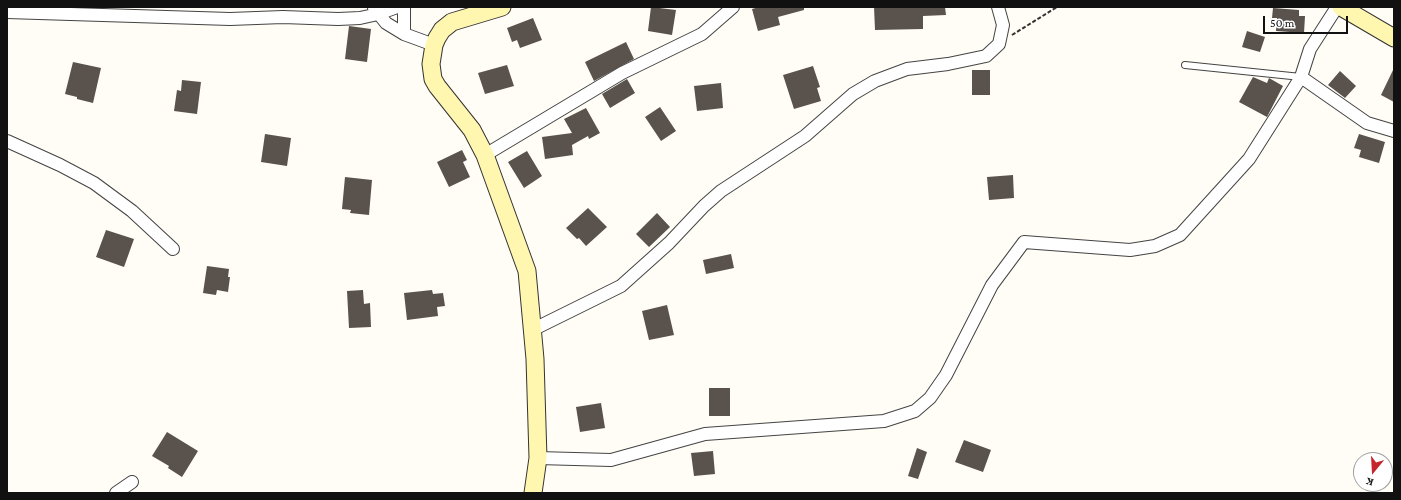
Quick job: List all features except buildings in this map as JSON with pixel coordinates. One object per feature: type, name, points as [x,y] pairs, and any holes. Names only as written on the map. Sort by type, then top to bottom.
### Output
[{"type":"street","points":[[7,12],[230,19],[338,19],[360,18],[376,11],[397,7]]},
{"type":"street","points":[[404,7],[404,34]]},
{"type":"street","points":[[502,7],[452,22],[442,30],[434,45],[431,64],[433,79],[447,101],[472,130],[485,155],[527,271],[535,359],[538,458],[533,493]]},
{"type":"street","points":[[485,155],[622,73],[702,34],[733,7]]},
{"type":"street","points":[[532,330],[621,286],[669,243],[704,206],[721,191],[805,136],[854,94],[875,81],[907,69],[948,64],[986,56],[999,44],[1003,25],[998,7]]},
{"type":"street","points":[[538,458],[611,460],[705,434],[884,421],[915,411],[930,398],[946,375],[992,285],[1024,242],[1130,250],[1155,246],[1180,236],[1249,159],[1301,77],[1310,49],[1337,7]]},
{"type":"street","points":[[1341,7],[1394,38]]},
{"type":"street","points":[[376,11],[386,23],[404,34],[434,45]]},
{"type":"street","points":[[1301,77],[1367,123],[1394,131]]},
{"type":"street","points":[[7,141],[60,165],[94,183],[132,211],[173,249]]},
{"type":"street","points":[[116,493],[132,482]]},
{"type":"lane","points":[[1186,65],[1301,77]]},
{"type":"path","points":[[999,44],[1057,7]]}]
